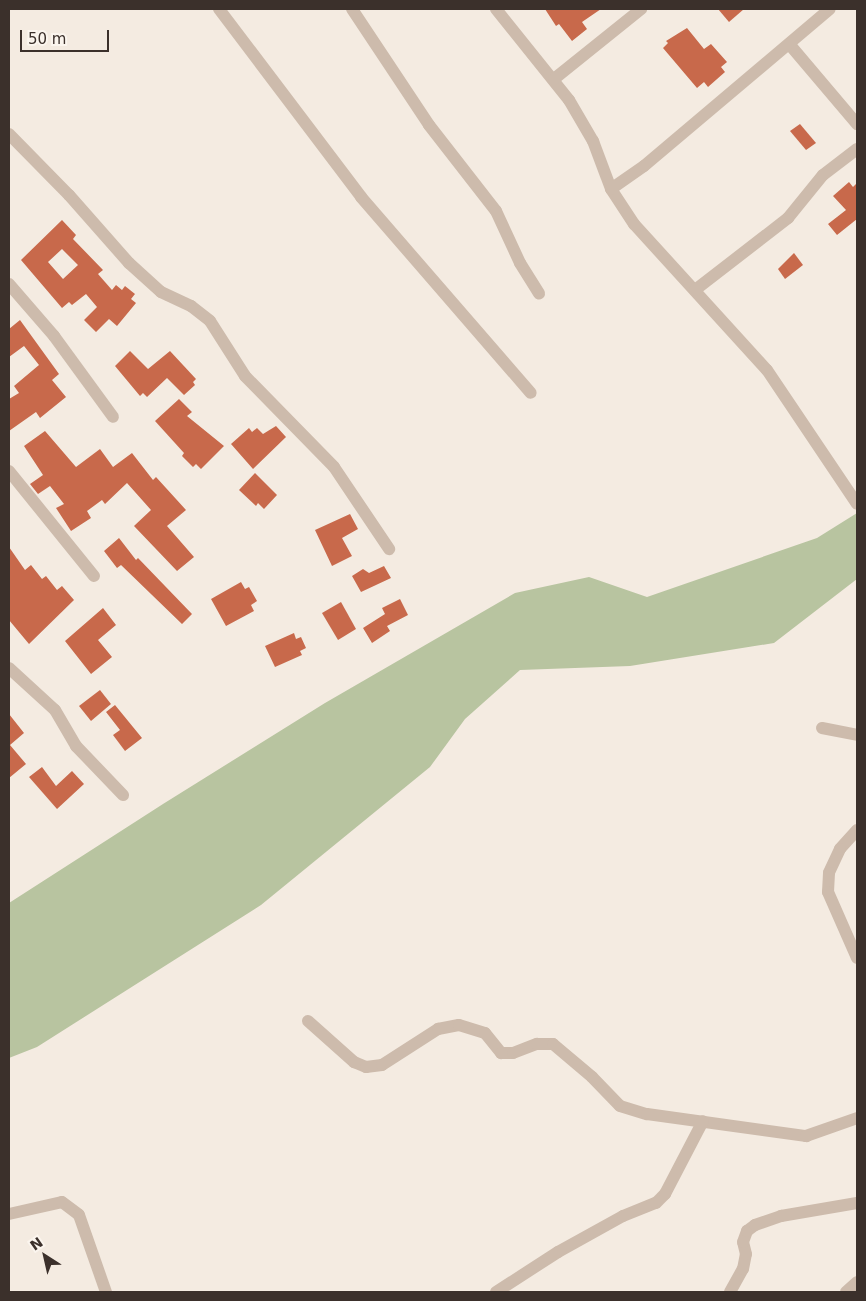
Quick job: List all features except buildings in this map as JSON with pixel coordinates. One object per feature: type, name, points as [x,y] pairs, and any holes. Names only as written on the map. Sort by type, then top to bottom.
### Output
[{"type":"street","points":[[219,9],[361,197],[531,393]]},
{"type":"street","points":[[352,9],[429,125],[496,211],[520,263],[539,294]]},
{"type":"street","points":[[496,9],[554,79],[593,141],[611,190],[634,224],[767,370],[857,504]]},
{"type":"street","points":[[554,79],[641,9]]},
{"type":"street","points":[[611,190],[790,45],[831,9]]},
{"type":"street","points":[[790,45],[857,124]]},
{"type":"street","points":[[10,137],[129,263],[161,292],[191,306],[210,321],[245,376],[334,467],[389,549]]},
{"type":"street","points":[[695,290],[788,218],[823,174],[857,148]]},
{"type":"street","points":[[9,284],[54,336],[113,417]]},
{"type":"street","points":[[9,471],[94,576]]},
{"type":"street","points":[[9,668],[55,710],[76,746],[123,796]]},
{"type":"street","points":[[822,728],[857,735]]},
{"type":"street","points":[[857,830],[840,849],[829,873],[828,892],[857,958]]},
{"type":"street","points":[[308,1021],[354,1062],[366,1067],[382,1065],[438,1029],[459,1024],[485,1033],[501,1052],[513,1053],[537,1044],[553,1044],[620,1106],[647,1114],[806,1136],[857,1118]]},
{"type":"street","points":[[496,1292],[558,1252],[624,1216],[656,1203],[665,1194],[703,1122]]},
{"type":"street","points":[[9,1214],[62,1202],[79,1214],[106,1292]]},
{"type":"street","points":[[730,1292],[743,1268],[746,1254],[743,1242],[747,1231],[755,1225],[781,1216],[857,1203]]},
{"type":"street","points":[[846,1292],[857,1282]]},
{"type":"green space","points":[[857,513],[857,579],[774,643],[630,666],[520,670],[465,719],[430,767],[261,905],[37,1047],[9,1058],[9,903],[163,804],[325,703],[515,593],[589,577],[647,597],[817,538]]}]
